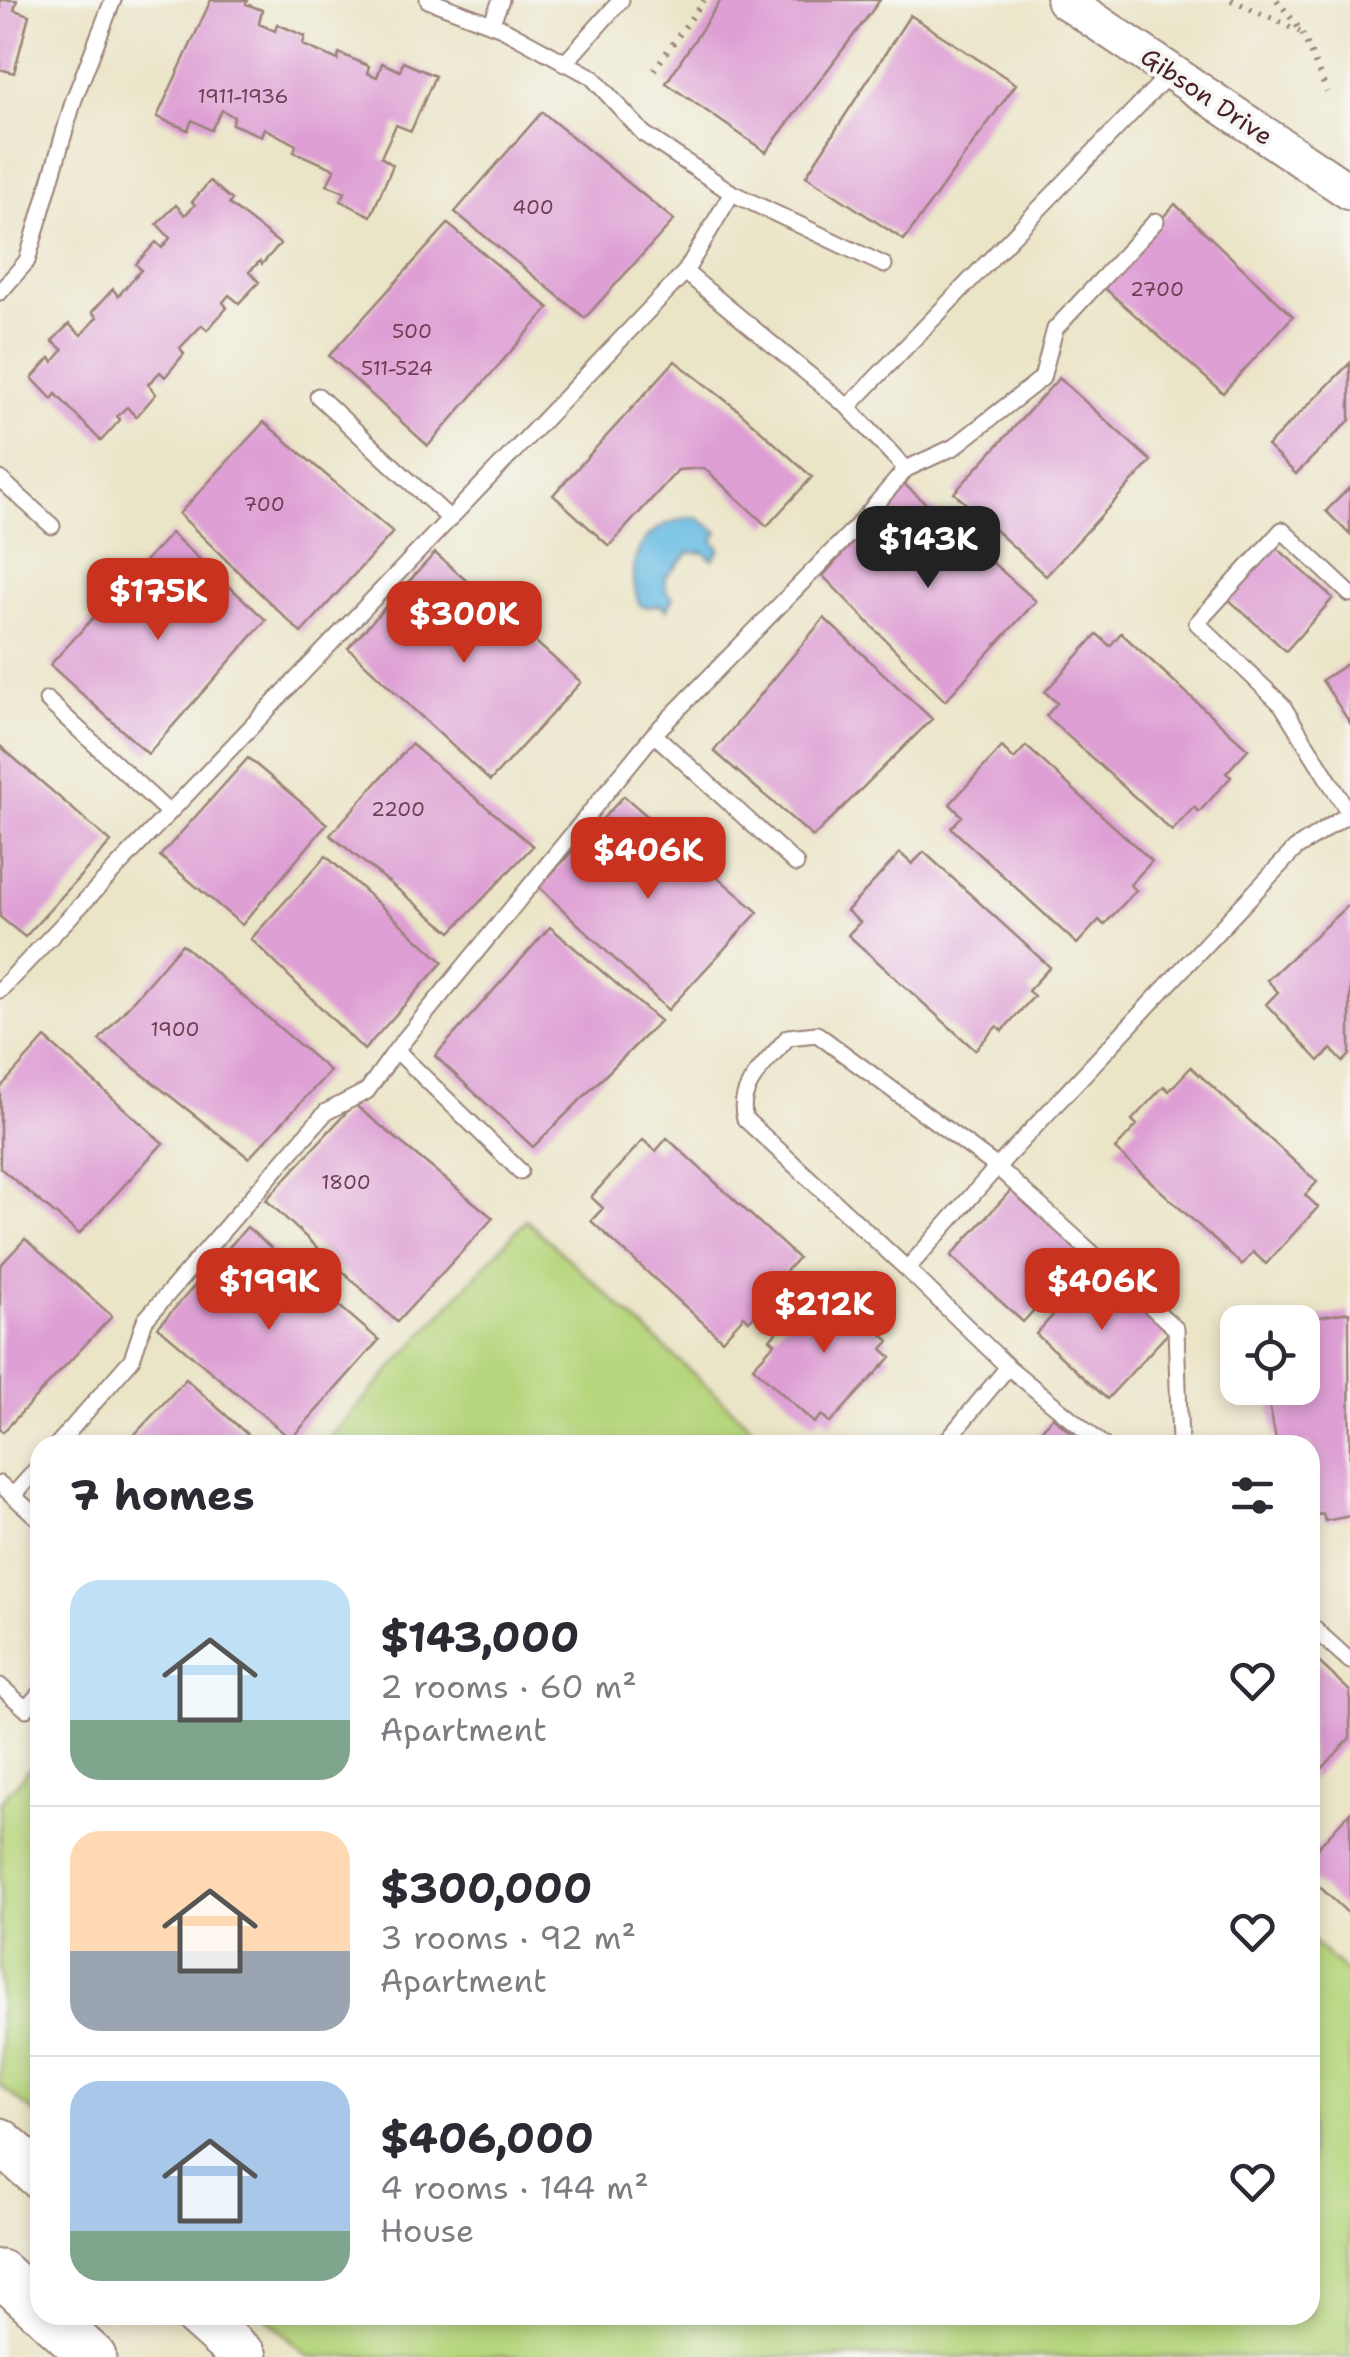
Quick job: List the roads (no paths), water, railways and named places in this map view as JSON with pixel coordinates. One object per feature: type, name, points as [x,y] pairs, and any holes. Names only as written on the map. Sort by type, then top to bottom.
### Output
[{"type":"main road","points":[[0,2141],[30,2167]]},
{"type":"main road","points":[[0,2273],[30,2300]]},
{"type":"main road","points":[[57,2325],[93,2357]]},
{"type":"main road","points":[[208,2325],[244,2357]]},
{"type":"street","name":"Gibson Drive","points":[[1064,0],[1350,192]]},
{"type":"lane","points":[[0,292],[28,262],[74,99],[113,0]]},
{"type":"lane","points":[[428,0],[491,24],[592,78],[644,134],[732,193],[884,265]]},
{"type":"lane","points":[[491,24],[501,0]]},
{"type":"lane","points":[[564,64],[621,0]]},
{"type":"lane","points":[[848,406],[1171,72]]},
{"type":"lane","points":[[0,990],[686,272],[732,193]]},
{"type":"lane","points":[[67,1435],[132,1358],[145,1320],[326,1112],[368,1091],[396,1050],[654,734],[856,527],[906,469],[954,446],[1042,378],[1055,329],[1156,222]]},
{"type":"lane","points":[[686,272],[848,406],[906,469]]},
{"type":"lane","points":[[318,396],[450,519]]},
{"type":"lane","points":[[0,479],[52,526]]},
{"type":"lane","points":[[908,1269],[997,1167],[1295,849],[1350,813],[1282,705],[1197,622],[1282,530],[1350,594]]},
{"type":"lane","points":[[47,700],[168,813]]},
{"type":"lane","points":[[654,734],[796,864]]},
{"type":"lane","points":[[1090,1435],[1008,1366],[745,1119],[741,1108],[743,1093],[788,1037],[817,1034],[997,1167],[1176,1329],[1180,1435]]},
{"type":"lane","points":[[396,1050],[520,1171]]},
{"type":"lane","points":[[951,1435],[1008,1366]]},
{"type":"lane","points":[[14,1496],[30,1477]]},
{"type":"lane","points":[[0,1484],[30,1511]]},
{"type":"lane","points":[[1320,1635],[1350,1661]]},
{"type":"lane","points":[[0,1686],[26,1709],[30,1704]]},
{"type":"water","points":[[696,517],[718,532],[713,540],[720,549],[713,560],[703,552],[689,553],[665,578],[666,591],[673,598],[666,610],[661,605],[639,604],[634,570],[642,544],[663,526]]}]
